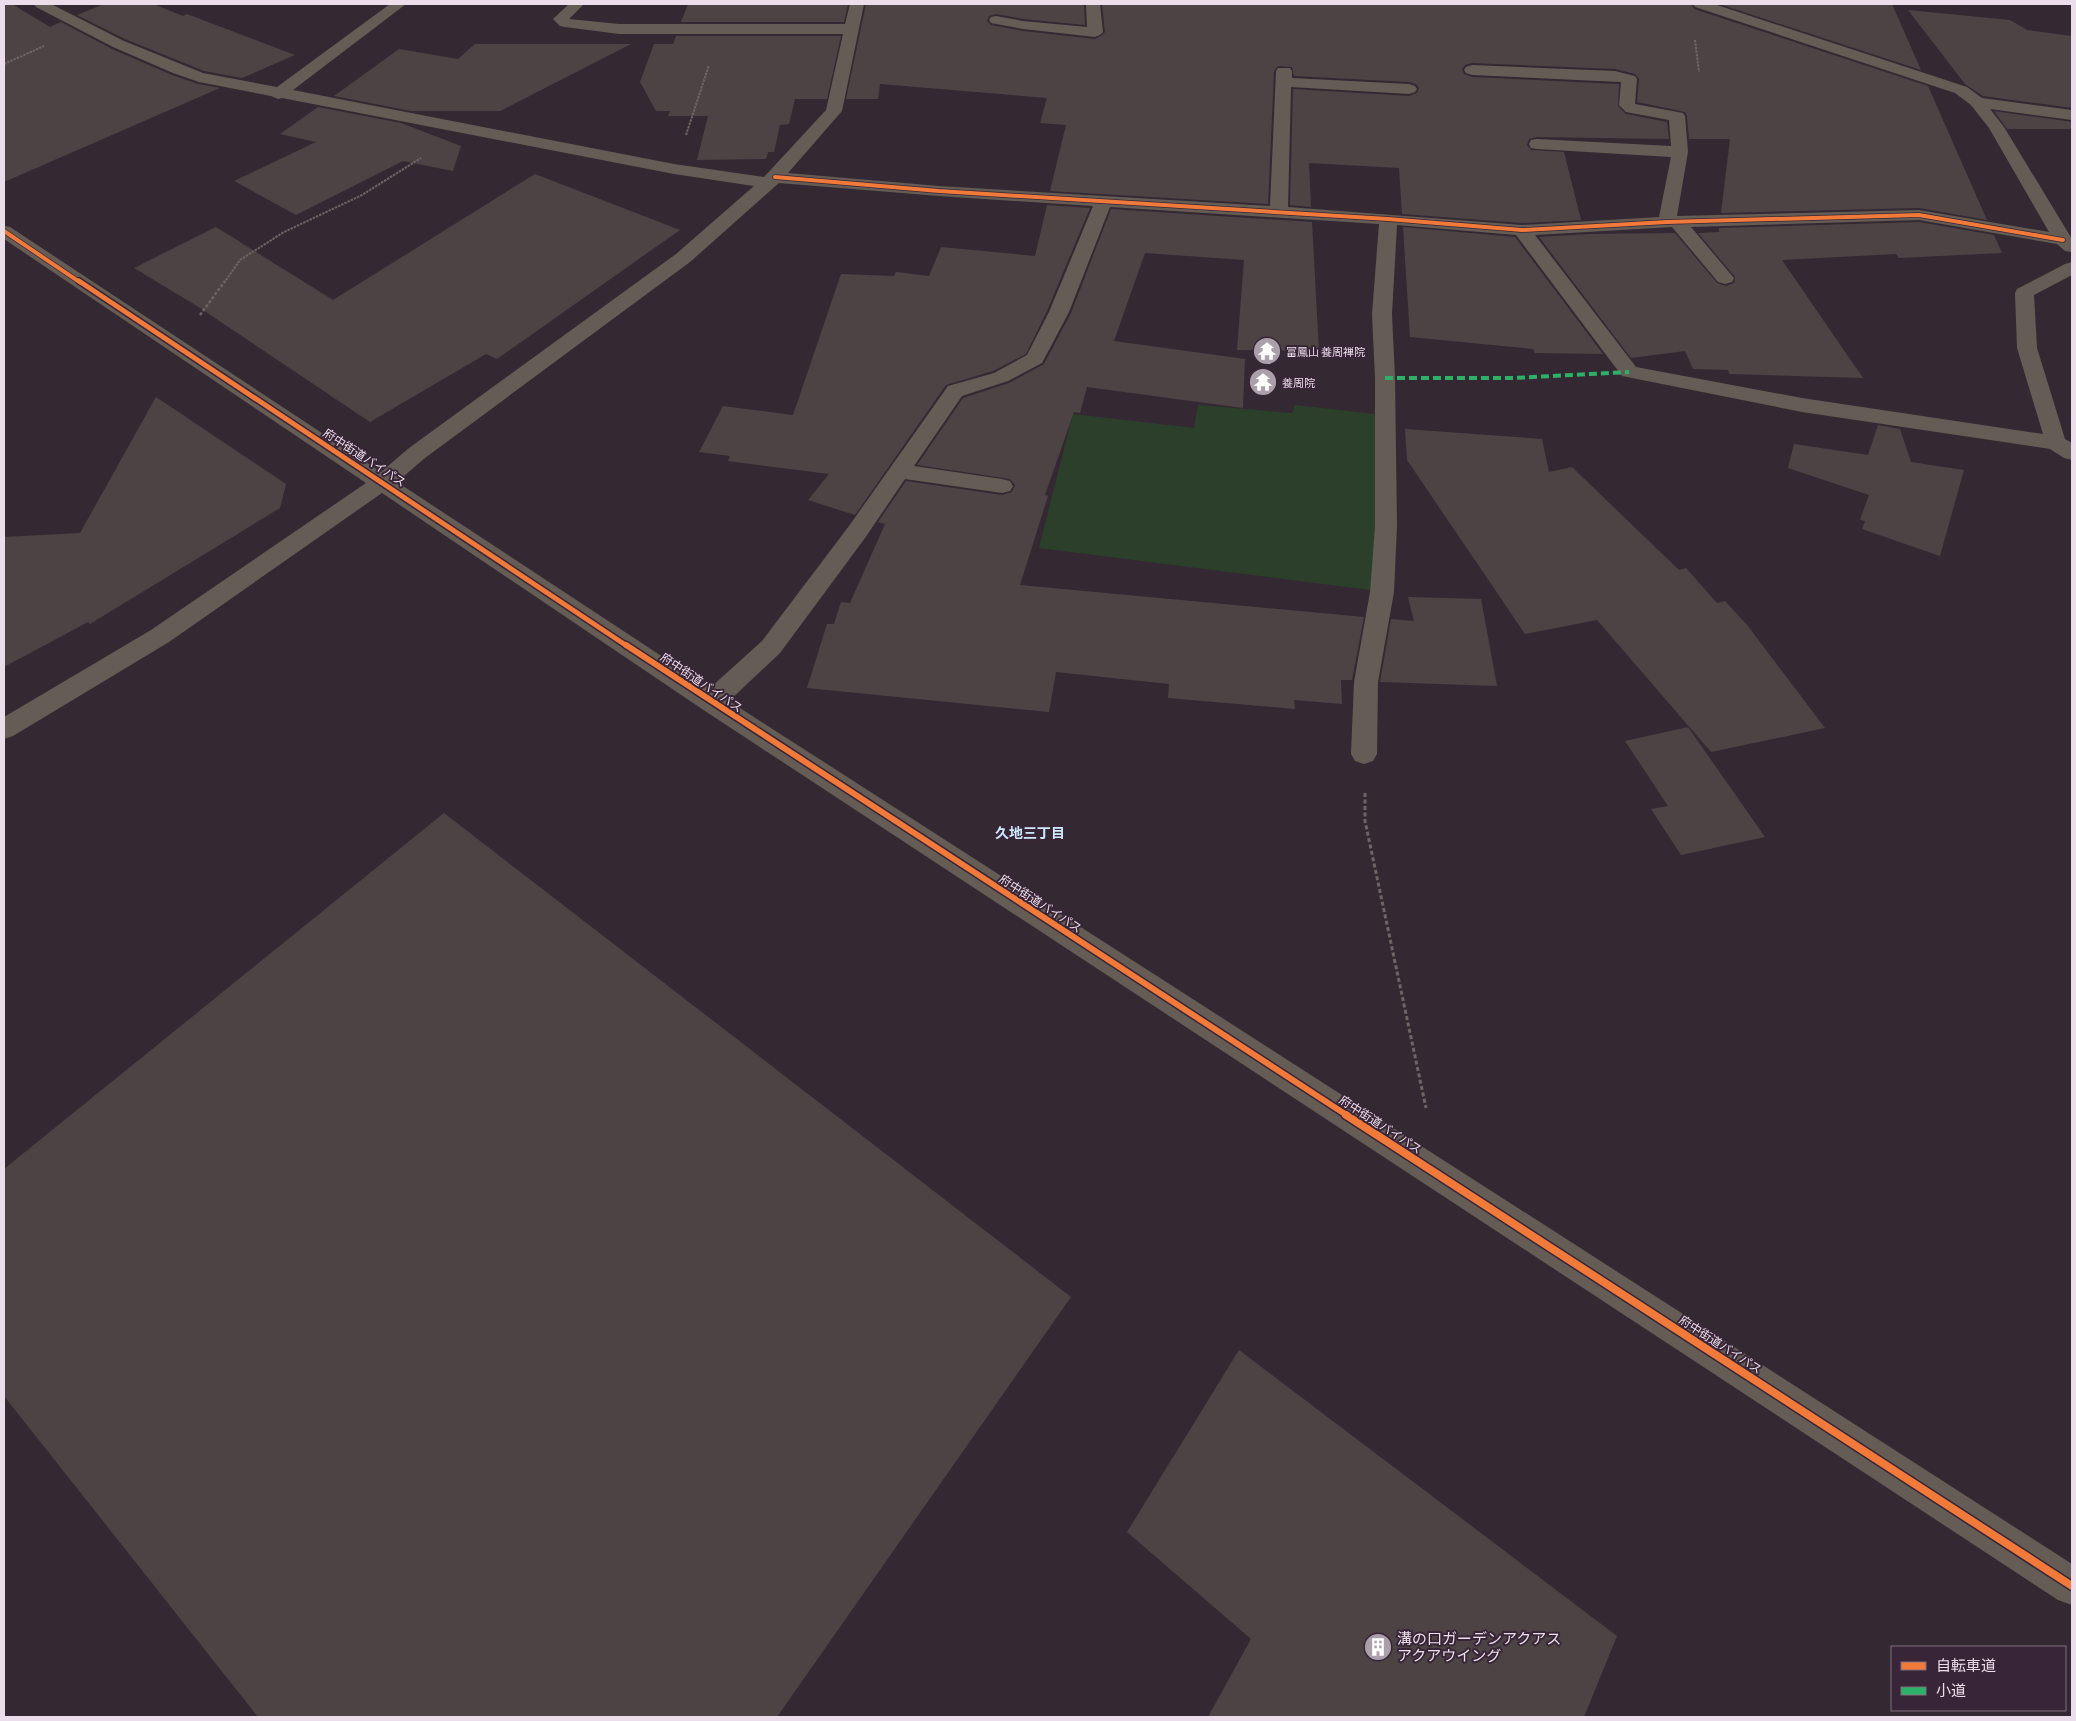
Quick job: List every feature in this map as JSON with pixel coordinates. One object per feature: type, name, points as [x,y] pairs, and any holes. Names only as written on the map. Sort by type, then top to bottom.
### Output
[{"type":"street","points":[[42,4],[86,28],[166,65],[199,77],[278,94],[469,128],[674,169],[772,180],[1388,219],[1522,230],[1672,222],[1919,215],[2067,244]]},
{"type":"street","points":[[278,94],[399,4]]},
{"type":"street","points":[[577,4],[560,19],[565,23],[619,29],[851,29]]},
{"type":"street","points":[[4,730],[160,636],[383,482],[416,453],[683,258],[772,180],[834,111],[857,4]]},
{"type":"street","points":[[996,20],[1023,25],[1095,32],[1093,4]]},
{"type":"street","points":[[1700,4],[1961,90],[1977,102],[1996,127],[2067,244]]},
{"type":"street","points":[[1472,70],[1615,76],[1629,79],[1627,105],[1632,108],[1677,116],[1680,152],[1671,206],[1672,222],[1725,278]]},
{"type":"street","points":[[1279,213],[1284,77],[1409,89]]},
{"type":"street","points":[[1977,102],[2072,115]]},
{"type":"street","points":[[1537,144],[1680,152]]},
{"type":"street","points":[[711,702],[771,647],[900,471],[955,391],[1001,377],[1035,359],[1059,312],[1103,202]]},
{"type":"street","points":[[1364,754],[1366,682],[1382,592],[1385,535],[1385,378],[1382,314],[1388,219]]},
{"type":"street","name":"府中街道バイパス","points":[[4,230],[711,702],[2072,1586]]},
{"type":"street","points":[[1522,230],[1629,372],[1802,405],[2064,448],[2027,348],[2024,293],[2072,268]]},
{"type":"street","points":[[900,471],[1002,486]]},
{"type":"path","points":[[674,169],[722,29]]},
{"type":"path","points":[[197,318],[240,260],[284,232],[362,195],[469,128]]},
{"type":"path","points":[[1364,754],[1365,821],[1426,1108]]},
{"type":"green space","points":[[1198,405],[1292,413],[1295,405],[1384,415],[1378,591],[1039,548],[1073,414],[1194,428]]},
{"type":"building","points":[[4,4],[12,4],[50,27],[61,22],[112,49],[172,75],[198,84],[220,88],[4,182]]},
{"type":"building","points":[[104,4],[153,4],[183,16],[187,14],[295,55],[242,78],[204,71],[125,39],[77,15]]},
{"type":"building","points":[[688,4],[848,4],[844,22],[681,22]]},
{"type":"building","points":[[866,4],[1084,4],[1085,25],[1023,19],[996,14],[989,16],[987,21],[991,25],[1023,31],[1095,39],[1105,32],[1102,4],[1691,4],[1694,9],[1928,86],[1987,220],[1919,208],[1721,213],[1730,139],[1689,139],[1685,112],[1637,102],[1639,79],[1635,74],[1615,69],[1472,63],[1465,65],[1462,69],[1464,74],[1472,77],[1619,84],[1618,106],[1626,114],[1667,122],[1669,139],[1537,137],[1529,139],[1527,145],[1531,150],[1564,152],[1581,220],[1522,223],[1402,214],[1399,168],[1309,163],[1311,207],[1290,205],[1293,89],[1409,96],[1417,93],[1419,88],[1416,84],[1409,82],[1294,76],[1292,67],[1278,66],[1274,71],[1268,204],[1050,191],[1066,125],[1040,123],[1047,98],[880,84],[878,99],[846,99]]},
{"type":"building","points":[[1719,4],[1892,4],[1921,70]]},
{"type":"building","points":[[1908,10],[2010,20],[2027,30],[2072,36],[2072,108],[1983,96],[1965,84]]},
{"type":"building","points":[[676,36],[841,36],[827,99],[795,99],[789,124],[780,125],[774,152],[768,152],[766,159],[697,160],[708,116],[668,116],[670,111],[656,111],[640,82],[654,44],[673,44]]},
{"type":"building","points":[[475,44],[631,44],[500,111],[411,111],[334,96],[399,49],[458,59]]},
{"type":"building","points":[[318,107],[401,123],[461,146],[453,171],[403,161],[296,215],[234,181],[316,142],[280,134]]},
{"type":"building","points":[[1994,111],[2072,122],[2072,129],[2007,129]]},
{"type":"building","points":[[535,174],[680,230],[497,359],[486,354],[370,422],[197,306],[134,268],[216,227],[333,300]]},
{"type":"building","points":[[1047,205],[1090,208],[1047,311],[1026,354],[993,371],[946,385],[855,515],[808,500],[829,474],[728,461],[730,456],[699,452],[723,406],[793,415],[841,274],[894,276],[896,272],[929,276],[941,247],[1035,256]]},
{"type":"building","points":[[1111,209],[1312,222],[1319,351],[1237,350],[1244,260],[1145,253],[1114,341],[1245,359],[1243,408],[1087,387],[1080,413],[1074,412],[1045,495],[1048,496],[1020,585],[1364,617],[1352,680],[1341,680],[1342,704],[1294,700],[1295,709],[1168,698],[1169,684],[1056,672],[1049,712],[807,688],[827,624],[834,624],[841,602],[850,603],[885,524],[878,522],[906,481],[1002,495],[1012,492],[1015,485],[1010,479],[917,465],[963,398],[1009,383],[1044,364],[1071,313]]},
{"type":"building","points":[[1919,222],[1994,235],[2002,253],[1899,258],[1896,254],[1782,260],[1863,378],[1729,374],[1728,370],[1693,369],[1685,351],[1631,358],[1539,237],[1589,234],[1675,233],[1717,283],[1726,286],[1734,283],[1735,277],[1698,233],[1719,232],[1719,228]]},
{"type":"building","points":[[1403,227],[1515,237],[1603,354],[1535,353],[1533,349],[1410,337]]},
{"type":"building","points":[[156,397],[286,484],[280,508],[90,624],[88,622],[4,667],[4,537],[80,533]]},
{"type":"building","points":[[1878,425],[1900,429],[1911,462],[1964,470],[1940,556],[1862,529],[1865,521],[1860,520],[1869,495],[1788,468],[1794,444],[1868,455]]},
{"type":"building","points":[[1405,429],[1542,439],[1549,472],[1572,467],[1679,570],[1686,568],[1717,603],[1725,601],[1748,626],[1825,728],[1711,752],[1597,620],[1525,634],[1407,460]]},
{"type":"building","points":[[1408,597],[1481,599],[1497,686],[1380,682],[1391,619],[1414,621]]},
{"type":"building","points":[[1688,727],[1765,837],[1681,855],[1651,809],[1668,806],[1625,741]]},
{"type":"building","points":[[444,813],[1071,1297],[777,1717],[258,1717],[4,1396],[4,1169]]},
{"type":"building","points":[[1239,1350],[1617,1636],[1584,1717],[1208,1717],[1251,1639],[1127,1532]]},
{"type":"marked path","points":[[1385,378],[1513,378],[1629,372]]},
{"type":"cycle path","points":[[775,177],[939,191],[1388,219],[1522,230],[1667,222],[1919,215],[2063,240]]},
{"type":"cycle path","points":[[4,231],[711,702],[2072,1586]]},
{"type":"place","name":"富鳳山 養周禅院","points":[[1267,351]]},
{"type":"place","name":"養周院","points":[[1263,382]]},
{"type":"place","name":"溝の口ガーデンアクアス アクアウイング","points":[[1378,1647]]},
{"type":"district","name":"久地三丁目","points":[[1030,832]]}]
